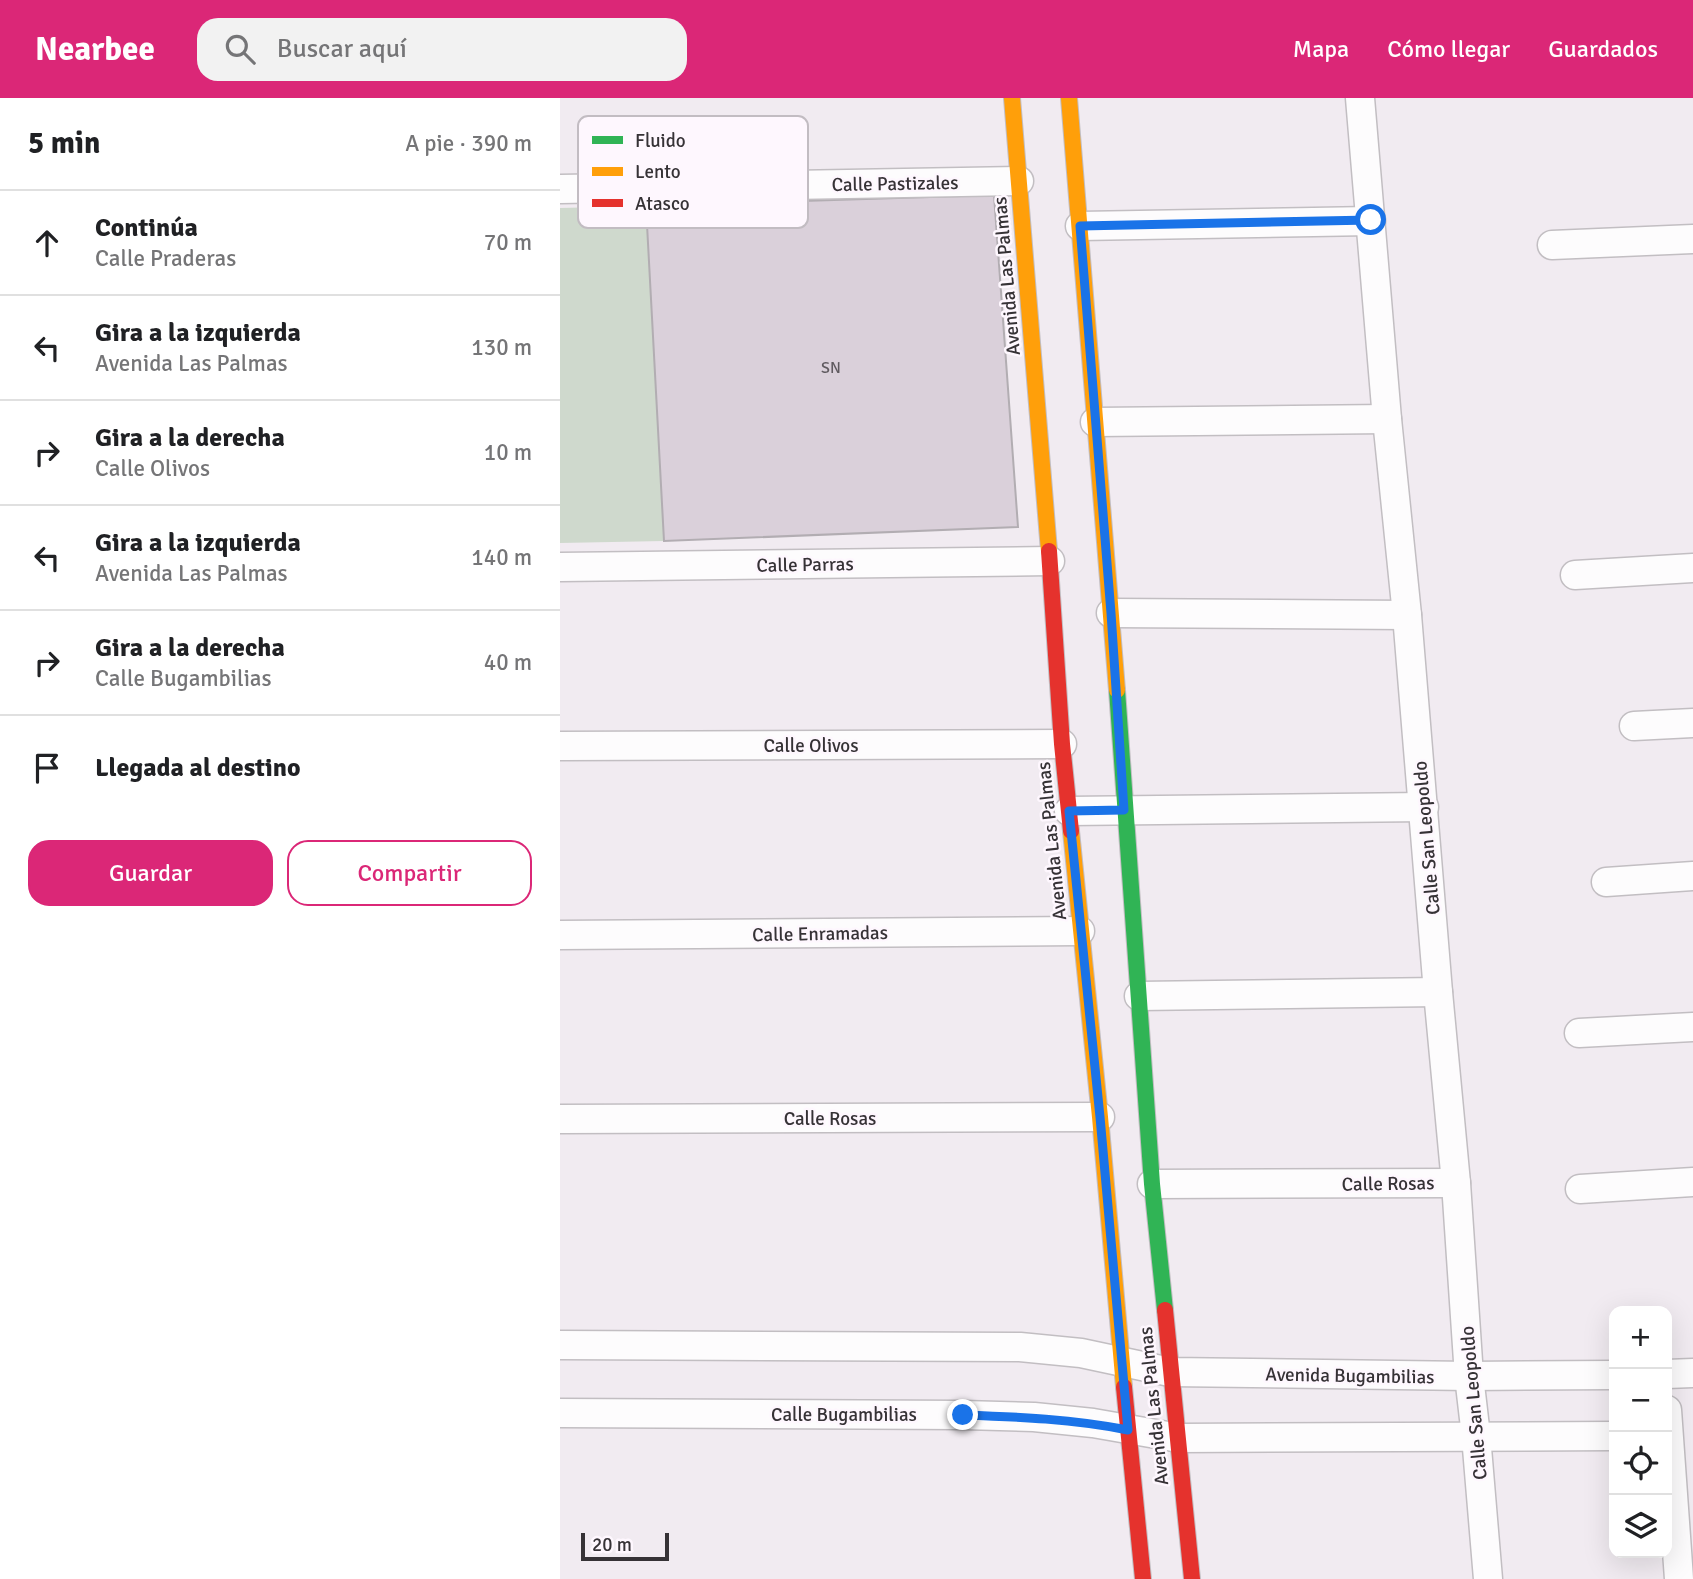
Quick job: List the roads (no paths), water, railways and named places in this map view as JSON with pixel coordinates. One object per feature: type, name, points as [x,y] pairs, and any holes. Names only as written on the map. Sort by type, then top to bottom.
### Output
[{"type":"street","name":"Avenida Las Palmas","points":[[1012,98],[1050,561],[1062,744],[1143,1579]]},
{"type":"street","name":"Avenida Las Palmas","points":[[1069,98],[1111,613],[1153,1184],[1192,1579]]},
{"type":"street","name":"Calle San Leopoldo","points":[[1360,98],[1424,807],[1456,1183],[1469,1376],[1488,1579]]},
{"type":"street","name":"Calle Pastizales","points":[[808,185],[1019,181]]},
{"type":"street","name":"Calle Pastizales","points":[[560,189],[578,189]]},
{"type":"street","points":[[1080,226],[1371,220]]},
{"type":"street","points":[[1552,245],[1693,239]]},
{"type":"street","points":[[1096,422],[1388,419]]},
{"type":"street","name":"Calle Parras","points":[[560,567],[1050,561]]},
{"type":"street","points":[[1575,575],[1693,568]]},
{"type":"street","points":[[1111,613],[1407,615]]},
{"type":"street","points":[[1634,726],[1693,723]]},
{"type":"street","name":"Calle Olivos","points":[[560,746],[1062,744]]},
{"type":"street","points":[[1069,811],[1424,807]]},
{"type":"street","points":[[1606,882],[1693,876]]},
{"type":"street","name":"Calle Enramadas","points":[[560,935],[1080,930]]},
{"type":"street","points":[[1139,996],[1438,992]]},
{"type":"street","points":[[1579,1033],[1693,1027]]},
{"type":"street","name":"Calle Rosas","points":[[560,1119],[1100,1117]]},
{"type":"street","points":[[1580,1189],[1693,1182]]},
{"type":"street","name":"Calle Rosas","points":[[1153,1184],[1456,1183]]},
{"type":"street","points":[[560,1345],[1020,1347],[1121,1360]]},
{"type":"street","name":"Avenida Bugambilias","points":[[1121,1360],[1170,1372],[1609,1375]]},
{"type":"street","points":[[1672,1374],[1693,1373]]},
{"type":"street","name":"Calle Bugambilias","points":[[560,1413],[1034,1417],[1093,1423],[1179,1438]]},
{"type":"street","points":[[1674,1430],[1679,1579]]},
{"type":"street","points":[[1179,1438],[1609,1436]]}]
